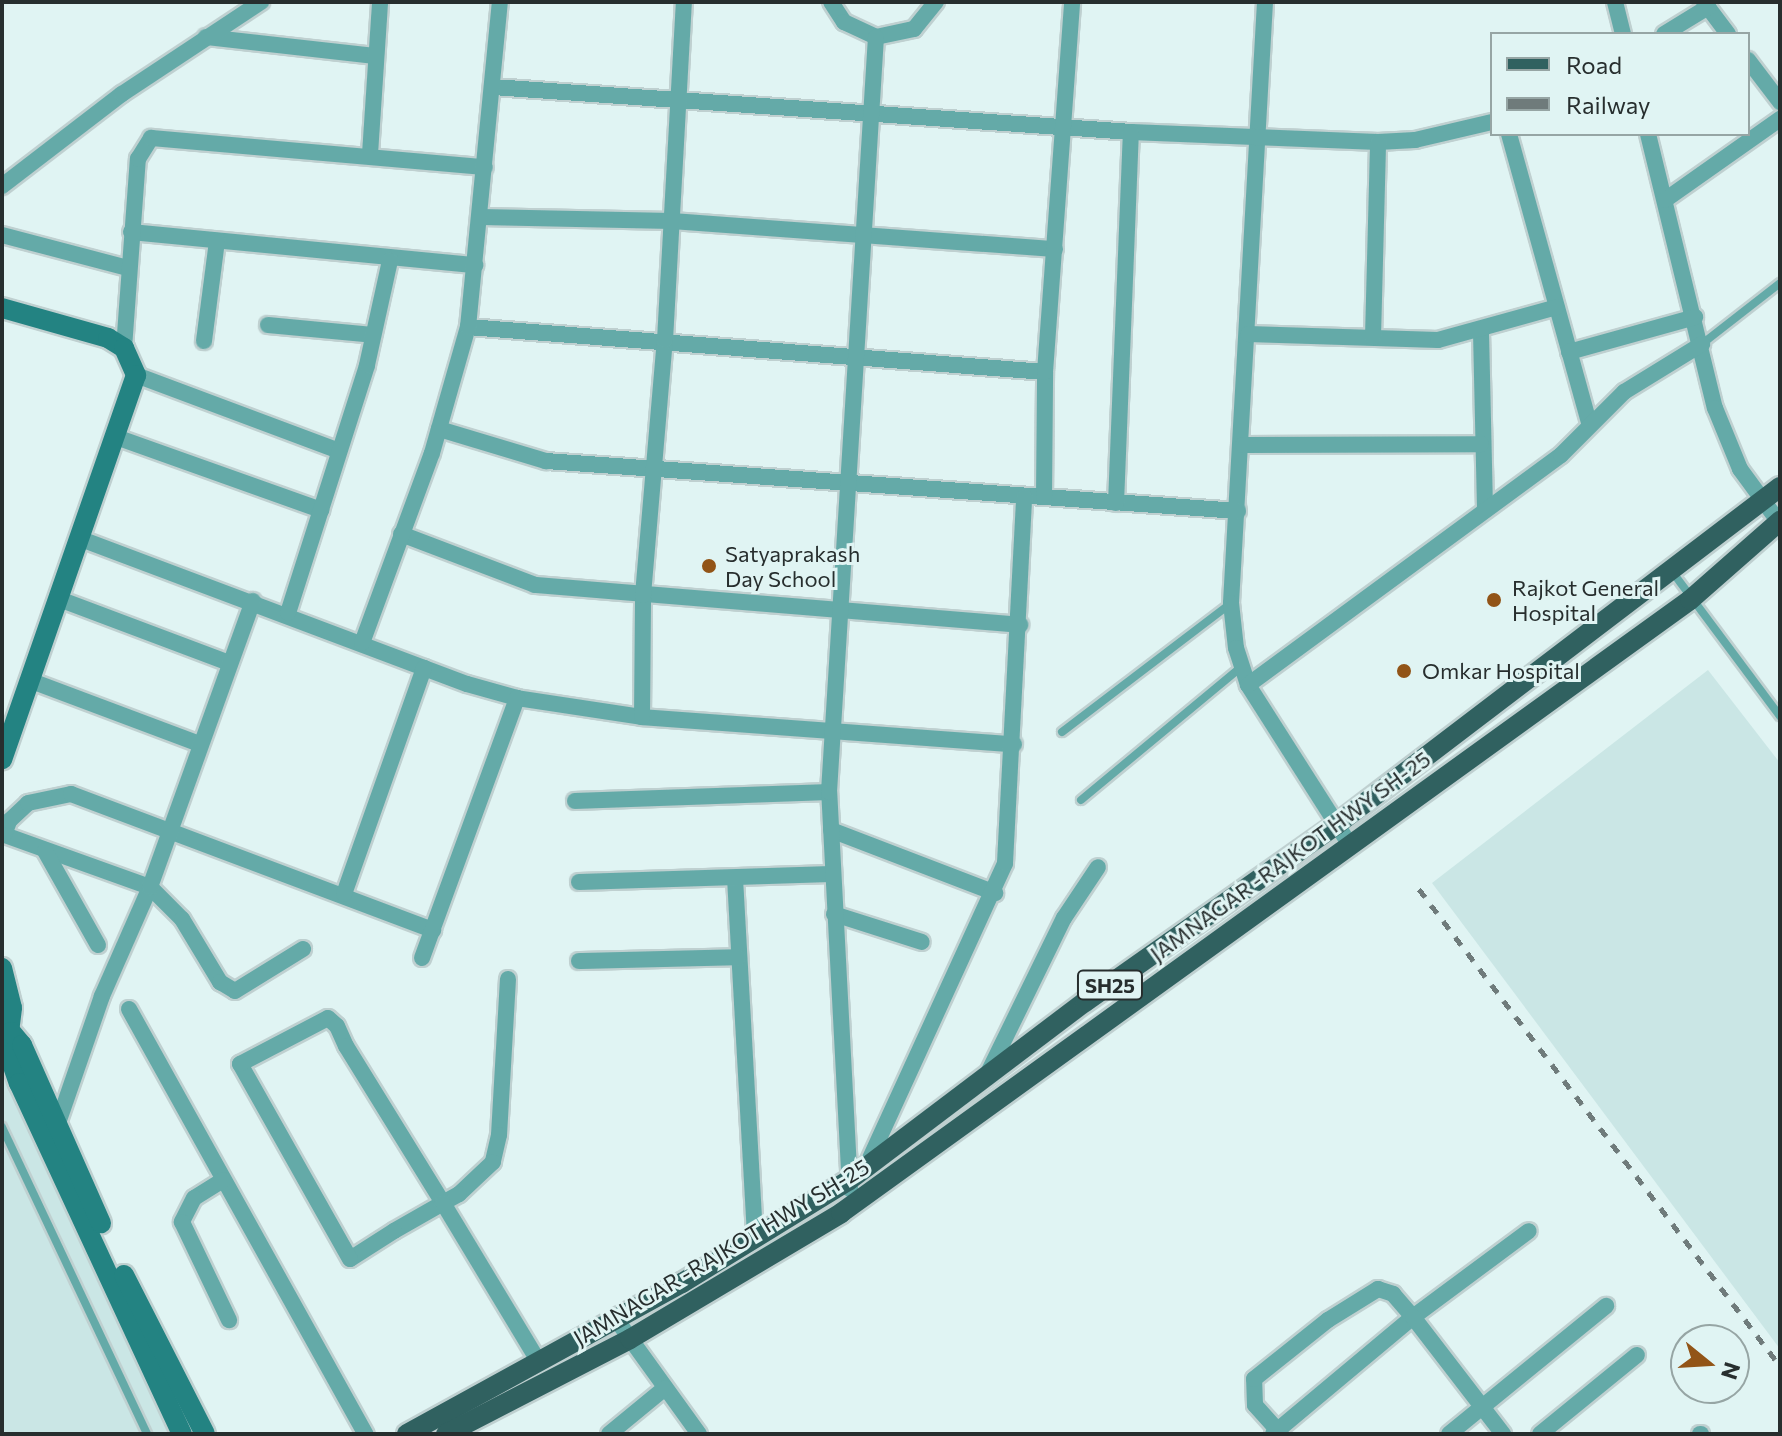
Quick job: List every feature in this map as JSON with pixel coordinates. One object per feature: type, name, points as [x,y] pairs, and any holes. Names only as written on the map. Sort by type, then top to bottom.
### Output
[{"type":"main road","points":[[2,308],[108,338],[124,348],[136,375],[2,759]]},
{"type":"main road","name":"SH25","points":[[407,1434],[616,1319],[848,1181],[986,1077],[1336,825],[1772,493]]},
{"type":"main road","name":"JAMNAGAR -RAJKOT HWY SH-25","points":[[446,1434],[630,1339],[855,1203],[1348,842],[1690,600],[1780,521]]},
{"type":"main road","points":[[2,968],[10,988],[11,1032],[7,1049],[19,1083],[182,1434]]},
{"type":"main road","points":[[11,1032],[22,1045],[119,1265],[205,1434]]},
{"type":"street","points":[[2,186],[206,37],[261,2]]},
{"type":"street","points":[[370,154],[380,2]]},
{"type":"street","points":[[362,643],[439,429],[468,327],[500,2]]},
{"type":"street","points":[[642,717],[643,595],[665,340],[684,2]]},
{"type":"street","points":[[831,2],[844,22],[876,37],[914,29],[936,2]]},
{"type":"street","points":[[1044,497],[1045,372],[1072,2]]},
{"type":"street","points":[[1265,2],[1243,445],[1231,603],[1248,685],[1348,842]]},
{"type":"street","points":[[1615,2],[1622,32]]},
{"type":"street","points":[[1667,32],[1706,5],[1726,32]]},
{"type":"street","points":[[206,37],[376,56]]},
{"type":"street","points":[[855,1203],[848,1181],[829,792],[845,484],[859,353],[868,115],[876,37]]},
{"type":"street","points":[[1750,63],[1780,102]]},
{"type":"street","points":[[493,87],[680,97],[868,115],[1131,132],[1378,142],[1415,140],[1490,122]]},
{"type":"street","points":[[1665,200],[1780,119]]},
{"type":"street","points":[[1116,503],[1131,132]]},
{"type":"street","points":[[1510,136],[1589,422]]},
{"type":"street","points":[[1649,136],[1702,344],[1715,408],[1728,443],[1772,493],[1780,521]]},
{"type":"street","points":[[124,348],[138,159],[151,138],[370,154],[485,167]]},
{"type":"street","points":[[1373,337],[1378,142]]},
{"type":"street","points":[[481,217],[672,221],[1055,249]]},
{"type":"street","points":[[131,232],[390,260],[475,265]]},
{"type":"street","points":[[2,235],[128,268]]},
{"type":"street","points":[[204,341],[217,241]]},
{"type":"street","points":[[288,613],[373,335],[390,260]]},
{"type":"street","points":[[1248,334],[1438,340],[1481,332],[1557,307]]},
{"type":"street","points":[[1569,352],[1695,317]]},
{"type":"street","points":[[268,325],[373,335]]},
{"type":"street","points":[[468,327],[859,353],[1045,372]]},
{"type":"street","points":[[1481,332],[1481,444],[1485,510]]},
{"type":"street","points":[[1248,685],[1561,455],[1589,422],[1649,374],[1702,344]]},
{"type":"street","points":[[136,375],[339,451]]},
{"type":"street","points":[[439,429],[546,461],[1238,511]]},
{"type":"street","points":[[116,437],[321,510]]},
{"type":"street","points":[[1243,445],[1481,444]]},
{"type":"street","points":[[866,1167],[995,893],[1005,863],[1014,744],[1024,497]]},
{"type":"street","points":[[401,534],[535,585],[1020,625]]},
{"type":"street","points":[[81,539],[288,613],[424,668],[517,698],[642,717],[1014,744]]},
{"type":"street","points":[[59,599],[227,662]]},
{"type":"street","points":[[58,1123],[102,996],[150,887],[227,662],[253,601]]},
{"type":"street","points":[[344,894],[424,668]]},
{"type":"street","points":[[29,680],[199,744]]},
{"type":"street","points":[[422,958],[517,698]]},
{"type":"street","points":[[575,801],[829,792]]},
{"type":"street","points":[[303,949],[243,990],[227,988],[182,919],[150,887],[3,834],[9,821],[28,803],[71,794],[170,828],[433,930]]},
{"type":"street","points":[[831,830],[995,893]]},
{"type":"street","points":[[45,851],[98,945]]},
{"type":"street","points":[[986,1077],[1064,918],[1098,867]]},
{"type":"street","points":[[579,882],[831,874]]},
{"type":"street","points":[[735,878],[755,1238]]},
{"type":"street","points":[[834,914],[922,942]]},
{"type":"street","points":[[579,961],[738,957]]},
{"type":"street","points":[[508,979],[499,1135],[493,1162],[478,1181],[443,1203],[350,1259],[240,1064],[328,1018],[443,1203],[539,1362]]},
{"type":"street","points":[[129,1009],[366,1434]]},
{"type":"street","points":[[223,1180],[194,1198],[182,1222],[229,1320]]},
{"type":"street","points":[[1503,1434],[1413,1317],[1393,1294],[1378,1289],[1328,1320],[1254,1379],[1255,1405],[1277,1433],[1413,1317],[1529,1231]]},
{"type":"street","points":[[1449,1434],[1606,1306]]},
{"type":"street","points":[[616,1319],[699,1434]]},
{"type":"street","points":[[1540,1434],[1637,1355]]},
{"type":"street","points":[[609,1434],[665,1388]]},
{"type":"lane","points":[[1702,344],[1780,283]]},
{"type":"lane","points":[[1670,569],[1690,600],[1780,716]]},
{"type":"lane","points":[[1062,732],[1231,603]]},
{"type":"lane","points":[[1081,800],[1242,666]]},
{"type":"lane","points":[[2,1127],[147,1434]]},
{"type":"shaded area","points":[[1708,670],[1780,763],[1780,1349],[1432,883]]},
{"type":"shaded area","points":[[2,1050],[178,1434],[2,1434]]},
{"type":"railway","points":[[1419,889],[1780,1366]]},
{"type":"place","name":"Satyaprakash Day School","points":[[709,566]]},
{"type":"place","name":"Rajkot General Hospital","points":[[1494,600]]},
{"type":"place","name":"Omkar Hospital","points":[[1404,671]]}]
